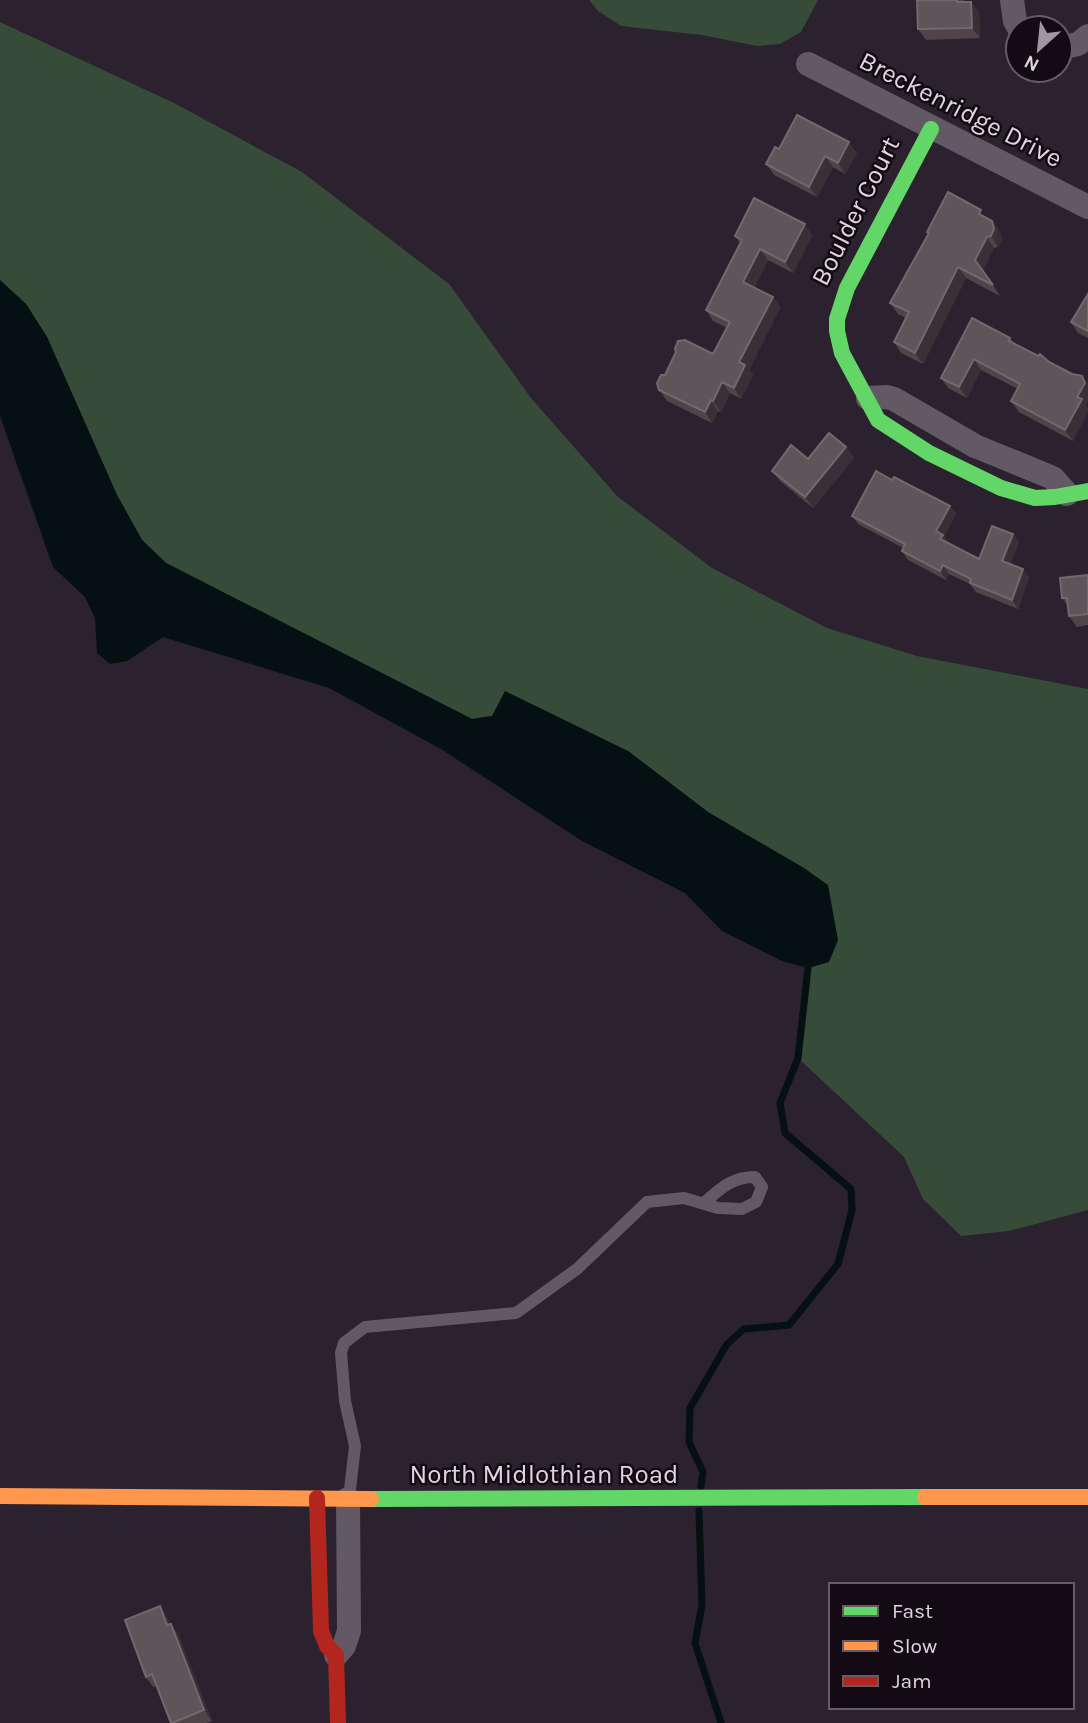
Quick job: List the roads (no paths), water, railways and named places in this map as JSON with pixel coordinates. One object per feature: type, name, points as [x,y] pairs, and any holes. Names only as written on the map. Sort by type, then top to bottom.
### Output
[{"type":"main road","name":"Boulder Court","points":[[868,398],[837,342],[837,313],[847,288],[931,129]]},
{"type":"main road","name":"North Midlothian Road","points":[[0,1496],[348,1499],[1088,1497]]},
{"type":"main road","points":[[317,1498],[321,1631],[327,1646],[336,1656],[338,1723]]},
{"type":"street","name":"Breckenridge Drive","points":[[808,64],[1088,207]]},
{"type":"street","name":"Boulder Court","points":[[868,398],[894,399],[975,446],[1053,478],[1077,492]]},
{"type":"street","points":[[336,1656],[344,1647],[349,1631],[348,1499]]},
{"type":"lane","points":[[348,1499],[355,1446],[345,1401],[341,1353],[344,1343],[365,1327],[516,1314],[577,1269],[647,1202],[684,1198],[705,1202]]},
{"type":"waterway","points":[[701,1486],[703,1472],[689,1442],[690,1408],[727,1344],[744,1329],[789,1325],[838,1264],[852,1210],[851,1189],[785,1133],[780,1103],[798,1058],[808,968]]},
{"type":"waterway","points":[[699,1511],[702,1605],[695,1643],[721,1723]]}]
